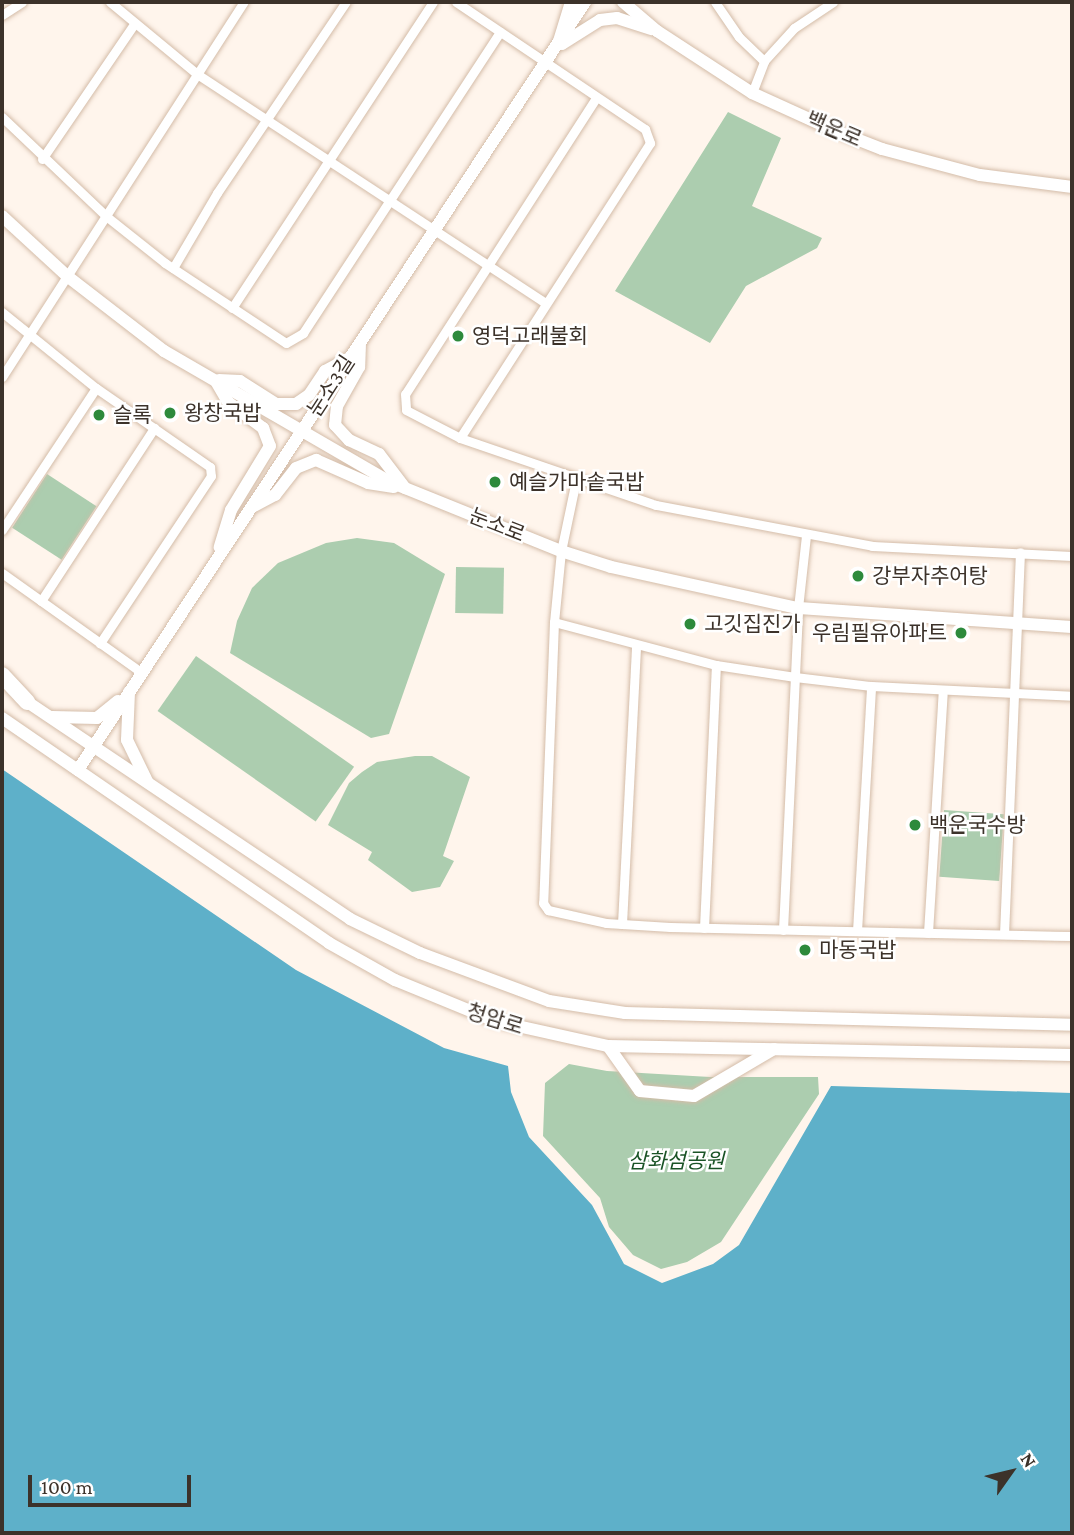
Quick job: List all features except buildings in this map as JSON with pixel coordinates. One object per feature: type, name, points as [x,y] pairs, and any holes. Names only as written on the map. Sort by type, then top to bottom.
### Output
[{"type":"highway","points":[[2,675],[27,702]]},
{"type":"street","points":[[2,15],[22,2]]},
{"type":"street","points":[[110,2],[197,74],[545,303]]},
{"type":"street","points":[[2,377],[244,2]]},
{"type":"street","points":[[173,268],[265,120],[346,2]]},
{"type":"street","points":[[232,308],[433,2]]},
{"type":"street","points":[[456,2],[645,129],[650,143],[460,438]]},
{"type":"street","points":[[571,2],[559,41],[562,44],[600,20],[617,18],[657,30]]},
{"type":"street","name":"눈소3길","points":[[78,770],[585,2]]},
{"type":"street","name":"백운로","points":[[623,2],[657,30],[752,93],[882,149],[980,175],[1072,187]]},
{"type":"street","points":[[715,2],[739,37],[764,61]]},
{"type":"street","points":[[752,93],[764,61],[794,28],[833,2]]},
{"type":"street","points":[[42,159],[134,24]]},
{"type":"street","points":[[2,117],[42,159],[106,216],[173,268],[286,342],[295,341],[500,32]]},
{"type":"street","points":[[596,98],[402,401],[414,417],[460,438],[576,480],[656,505],[806,536],[872,546],[1072,556]]},
{"type":"street","name":"눈소로","points":[[2,216],[67,275],[140,333],[215,380],[405,488],[561,551],[611,567],[798,608],[1072,627]]},
{"type":"street","points":[[2,312],[28,337],[96,388],[206,461],[211,476],[100,643]]},
{"type":"street","points":[[360,342],[359,367],[337,406],[335,425],[349,440],[379,454],[405,488]]},
{"type":"street","points":[[215,380],[240,381],[276,404],[296,404],[309,395],[325,371],[350,358]]},
{"type":"street","points":[[215,380],[228,402],[263,428],[270,446],[231,510],[217,560]]},
{"type":"street","points":[[2,530],[96,388]]},
{"type":"street","points":[[41,601],[154,428]]},
{"type":"street","points":[[251,508],[275,495],[296,468],[316,460],[368,483],[405,488]]},
{"type":"street","points":[[576,480],[561,551],[554,622],[543,903],[564,916],[622,924],[1072,936]]},
{"type":"street","points":[[783,930],[798,608],[806,536]]},
{"type":"street","points":[[1004,934],[1020,552]]},
{"type":"street","points":[[2,573],[142,673]]},
{"type":"street","points":[[554,622],[716,665],[795,677],[871,686],[1072,696]]},
{"type":"street","points":[[622,924],[636,645]]},
{"type":"street","points":[[704,928],[716,665]]},
{"type":"street","name":"청암로","points":[[2,684],[350,919],[420,953],[549,1000],[625,1013],[1072,1025]]},
{"type":"street","points":[[857,931],[871,686]]},
{"type":"street","points":[[928,933],[943,690]]},
{"type":"street","points":[[48,716],[97,718],[130,692]]},
{"type":"street","points":[[130,692],[127,740],[150,785]]},
{"type":"street","name":"청암로","points":[[2,718],[330,943],[395,980],[495,1021],[608,1046],[1072,1055]]},
{"type":"street","points":[[608,1046],[640,1091],[694,1096],[775,1048]]},
{"type":"green space","points":[[728,112],[781,138],[752,206],[822,238],[817,248],[746,286],[710,343],[615,291]]},
{"type":"green space","points":[[47,474],[96,506],[62,560],[12,528]]},
{"type":"green space","points":[[357,538],[394,543],[445,574],[389,734],[371,738],[230,653],[237,621],[252,588],[278,563],[326,543]]},
{"type":"green space","points":[[456,567],[504,568],[503,614],[455,613]]},
{"type":"green space","points":[[196,656],[354,767],[316,822],[158,711]]},
{"type":"green space","points":[[432,756],[470,777],[443,856],[454,861],[440,887],[412,892],[368,860],[372,852],[328,825],[349,783],[362,772],[377,762]]},
{"type":"green space","points":[[944,810],[1004,814],[999,881],[939,877]]},
{"type":"green space","name":"삼화섬공원","points":[[569,1064],[607,1071],[710,1077],[818,1077],[819,1094],[721,1242],[687,1262],[661,1269],[633,1255],[609,1227],[600,1198],[543,1136],[545,1083]]},
{"type":"water","points":[[2,769],[296,970],[444,1048],[508,1066],[511,1092],[529,1137],[592,1205],[624,1264],[662,1283],[713,1264],[739,1245],[831,1086],[1072,1093],[1072,1533],[2,1533]]},
{"type":"place","name":"영덕고래불회","points":[[458,336]]},
{"type":"place","name":"왕창국밥","points":[[170,413]]},
{"type":"place","name":"슬록","points":[[99,415]]},
{"type":"place","name":"예슬가마솥국밥","points":[[495,482]]},
{"type":"place","name":"강부자추어탕","points":[[858,576]]},
{"type":"place","name":"고깃집진가","points":[[690,624]]},
{"type":"place","name":"우림필유아파트","points":[[961,633]]},
{"type":"place","name":"백운국수방","points":[[915,825]]},
{"type":"place","name":"마동국밥","points":[[805,950]]}]
